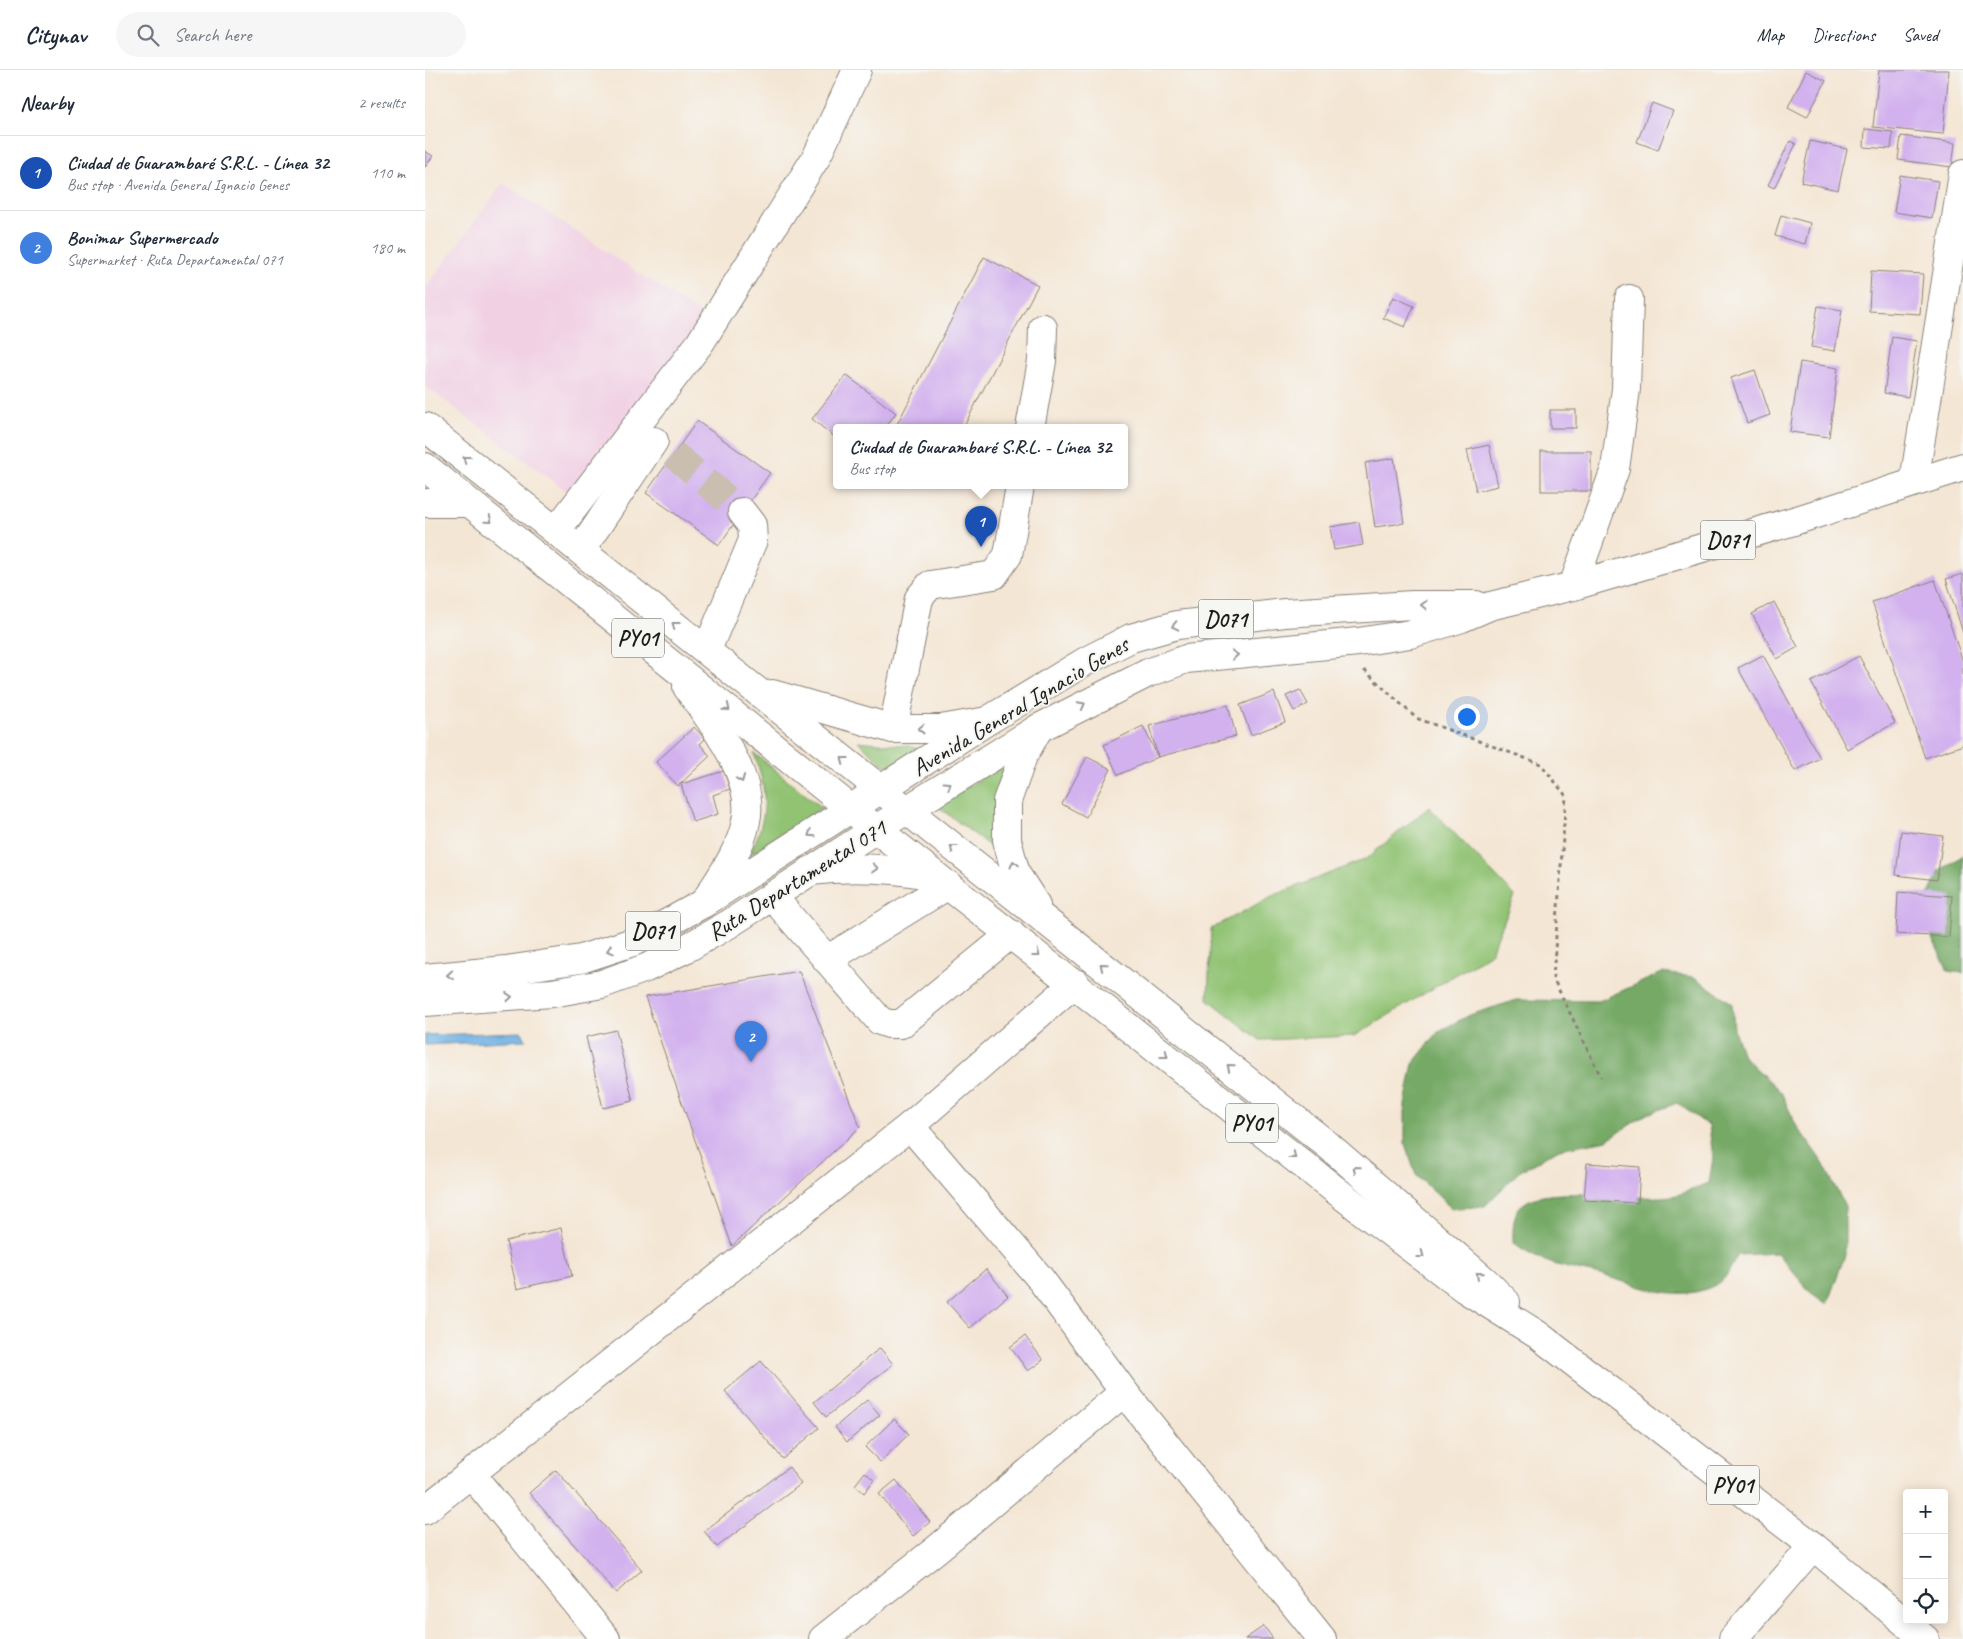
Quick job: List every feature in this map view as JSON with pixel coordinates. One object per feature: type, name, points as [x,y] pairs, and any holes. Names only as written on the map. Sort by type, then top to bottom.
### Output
[{"type":"main road","points":[[581,550],[655,441],[699,343],[817,156],[857,70]]},
{"type":"main road","points":[[1914,482],[1963,174]]},
{"type":"main road","points":[[1573,586],[1615,469],[1626,389],[1629,299]]},
{"type":"main road","points":[[1031,424],[1042,361],[1043,328]]},
{"type":"main road","name":"PY01","points":[[425,427],[1329,1146],[1484,1280],[1538,1335]]},
{"type":"main road","points":[[556,531],[655,441]]},
{"type":"main road","name":"PY01","points":[[425,467],[852,807],[876,829],[1465,1289],[1538,1335],[1813,1546],[1925,1639]]},
{"type":"main road","name":"Avenida General Ignacio Genes","points":[[907,811],[1039,728],[1148,673],[1186,659],[1337,644],[1410,634],[1462,618],[1490,606],[1573,586],[1797,520],[1963,467]]},
{"type":"main road","points":[[893,729],[919,598],[930,585],[994,575],[1008,555],[1019,489]]},
{"type":"main road","points":[[425,503],[469,503]]},
{"type":"main road","points":[[707,650],[753,540],[752,525],[742,512]]},
{"type":"main road","name":"Avenida General Ignacio Genes","points":[[883,790],[987,721],[1086,661],[1122,643],[1177,625],[1285,613],[1413,605],[1490,606]]},
{"type":"main road","points":[[671,663],[726,744],[743,780],[748,800],[746,822],[730,862],[704,903]]},
{"type":"main road","points":[[755,688],[893,729],[941,729],[987,721]]},
{"type":"main road","points":[[1039,728],[1023,756],[1007,801],[1007,840],[1017,874],[1047,921]]},
{"type":"main road","name":"Ruta Departamental 071","points":[[425,978],[506,970],[581,959],[633,942],[704,903],[852,807],[883,790]]},
{"type":"main road","name":"Ruta Departamental 071","points":[[425,1002],[552,993],[602,984],[646,968],[687,948],[907,811]]},
{"type":"main road","points":[[809,871],[843,867],[875,868],[943,880]]},
{"type":"main road","points":[[827,960],[943,880]]},
{"type":"main road","points":[[772,896],[880,1021],[889,1024],[901,1024],[1011,934]]},
{"type":"main road","points":[[425,1510],[910,1126],[1075,983]]},
{"type":"main road","points":[[910,1126],[1039,1277],[1124,1392],[1322,1639]]},
{"type":"main road","points":[[823,1639],[937,1550],[1124,1392]]},
{"type":"main road","points":[[471,1474],[606,1639]]},
{"type":"main road","points":[[1733,1639],[1813,1546]]},
{"type":"path","points":[[1337,644],[1416,718],[1541,764],[1566,796],[1553,978],[1601,1077]]},
{"type":"shaded area","points":[[503,183],[708,319],[572,495],[425,386],[425,289]]},
{"type":"green space","points":[[858,741],[910,746],[918,749],[888,769]]},
{"type":"green space","points":[[754,753],[822,808],[749,855],[760,828],[764,805],[762,781]]},
{"type":"green space","points":[[1009,761],[1000,783],[995,804],[995,850],[937,806]]},
{"type":"green space","points":[[1429,807],[1515,896],[1490,954],[1354,1036],[1260,1040],[1208,999],[1211,929],[1272,896],[1366,859]]},
{"type":"green space","points":[[1963,856],[1963,973],[1948,971],[1928,929],[1924,905],[1940,870]]},
{"type":"green space","points":[[1662,973],[1694,977],[1732,1003],[1734,1030],[1743,1056],[1781,1092],[1796,1125],[1823,1163],[1845,1206],[1845,1255],[1827,1304],[1810,1292],[1777,1253],[1738,1255],[1727,1274],[1719,1283],[1704,1290],[1675,1293],[1645,1288],[1544,1261],[1513,1243],[1515,1216],[1519,1207],[1536,1198],[1573,1194],[1660,1197],[1677,1195],[1709,1183],[1713,1158],[1709,1126],[1677,1103],[1645,1115],[1607,1140],[1559,1149],[1519,1172],[1485,1206],[1452,1209],[1416,1175],[1405,1144],[1405,1104],[1413,1063],[1439,1031],[1470,1015],[1516,1000],[1599,1001]]},
{"type":"water","points":[[522,1032],[526,1040],[425,1045],[425,1035]]},
{"type":"building","points":[[1879,70],[1949,70],[1943,134],[1873,127]]},
{"type":"building","points":[[1806,71],[1826,81],[1807,117],[1788,107]]},
{"type":"building","points":[[1652,103],[1673,111],[1658,150],[1637,142]]},
{"type":"building","points":[[1865,129],[1893,132],[1891,149],[1864,147]]},
{"type":"building","points":[[1901,136],[1955,143],[1952,167],[1898,160]]},
{"type":"building","points":[[1790,141],[1796,144],[1774,188],[1768,185]]},
{"type":"building","points":[[1810,141],[1847,149],[1838,190],[1801,182]]},
{"type":"building","points":[[425,151],[433,156],[425,167]]},
{"type":"building","points":[[1900,175],[1938,181],[1932,218],[1894,212]]},
{"type":"building","points":[[1781,215],[1810,223],[1805,244],[1775,236]]},
{"type":"building","points":[[984,257],[1038,285],[965,424],[897,424]]},
{"type":"building","points":[[1871,271],[1923,274],[1920,314],[1869,311]]},
{"type":"building","points":[[1393,297],[1414,306],[1405,327],[1383,318]]},
{"type":"building","points":[[1818,306],[1842,310],[1835,351],[1811,347]]},
{"type":"building","points":[[1892,337],[1917,341],[1908,397],[1884,393]]},
{"type":"building","points":[[1800,362],[1838,368],[1829,437],[1790,432]]},
{"type":"building","points":[[1755,370],[1770,415],[1747,423],[1731,378]]},
{"type":"building","points":[[846,375],[896,413],[888,424],[833,424],[833,436],[812,419]]},
{"type":"building","points":[[1550,410],[1576,410],[1576,428],[1550,428]]},
{"type":"building","points":[[697,421],[770,473],[719,545],[646,493]]},
{"type":"building","points":[[1489,445],[1498,486],[1476,491],[1467,450]]},
{"type":"building","points":[[1541,451],[1591,451],[1591,491],[1541,491]]},
{"type":"building","points":[[1394,458],[1404,523],[1375,527],[1365,463]]},
{"type":"building","points":[[1359,522],[1363,545],[1334,550],[1330,527]]},
{"type":"building","points":[[1963,574],[1963,633],[1946,579]]},
{"type":"building","points":[[1935,580],[1963,662],[1963,745],[1925,758],[1872,602]]},
{"type":"building","points":[[1774,602],[1798,647],[1777,659],[1752,614]]},
{"type":"building","points":[[1763,655],[1820,758],[1795,771],[1738,668]]},
{"type":"building","points":[[1859,656],[1895,723],[1847,749],[1811,682]]},
{"type":"building","points":[[1300,690],[1308,704],[1294,711],[1286,696]]},
{"type":"building","points":[[1274,692],[1285,722],[1251,735],[1240,705]]},
{"type":"building","points":[[1228,705],[1236,736],[1158,757],[1149,726]]},
{"type":"building","points":[[1143,726],[1158,757],[1118,775],[1104,745]]},
{"type":"building","points":[[694,727],[705,739],[700,744],[710,756],[678,786],[656,762]]},
{"type":"building","points":[[1087,757],[1111,769],[1086,817],[1062,804]]},
{"type":"building","points":[[724,771],[730,789],[713,795],[718,814],[693,822],[681,784]]},
{"type":"building","points":[[1901,831],[1943,836],[1937,880],[1896,875]]},
{"type":"building","points":[[1898,892],[1952,896],[1949,937],[1896,934]]},
{"type":"building","points":[[799,971],[860,1127],[732,1246],[645,997]]},
{"type":"building","points":[[616,1030],[633,1101],[603,1108],[586,1037]]},
{"type":"building","points":[[1587,1163],[1640,1167],[1638,1203],[1584,1200]]},
{"type":"building","points":[[561,1228],[572,1276],[517,1289],[506,1241]]},
{"type":"building","points":[[986,1269],[1008,1296],[970,1328],[947,1302]]},
{"type":"building","points":[[1025,1336],[1043,1360],[1028,1371],[1010,1347]]},
{"type":"building","points":[[880,1348],[893,1364],[826,1417],[814,1402]]},
{"type":"building","points":[[761,1361],[819,1428],[783,1459],[725,1391]]},
{"type":"building","points":[[867,1400],[880,1415],[847,1442],[835,1427]]},
{"type":"building","points":[[894,1419],[909,1434],[880,1462],[865,1447]]},
{"type":"building","points":[[789,1467],[801,1484],[717,1547],[704,1531]]},
{"type":"building","points":[[556,1470],[642,1570],[616,1593],[529,1493]]},
{"type":"building","points":[[865,1472],[874,1480],[864,1493],[855,1485]]},
{"type":"building","points":[[896,1480],[930,1522],[913,1536],[879,1494]]},
{"type":"building","points":[[1264,1626],[1273,1639],[1245,1639]]},
{"type":"tunnel","points":[[673,454],[742,512]]},
{"type":"place","name":"Ciudad de Guarambaré S.R.L. - Línea 32","points":[[981,547]]},
{"type":"place","name":"Bonimar Supermercado","points":[[751,1062]]}]
